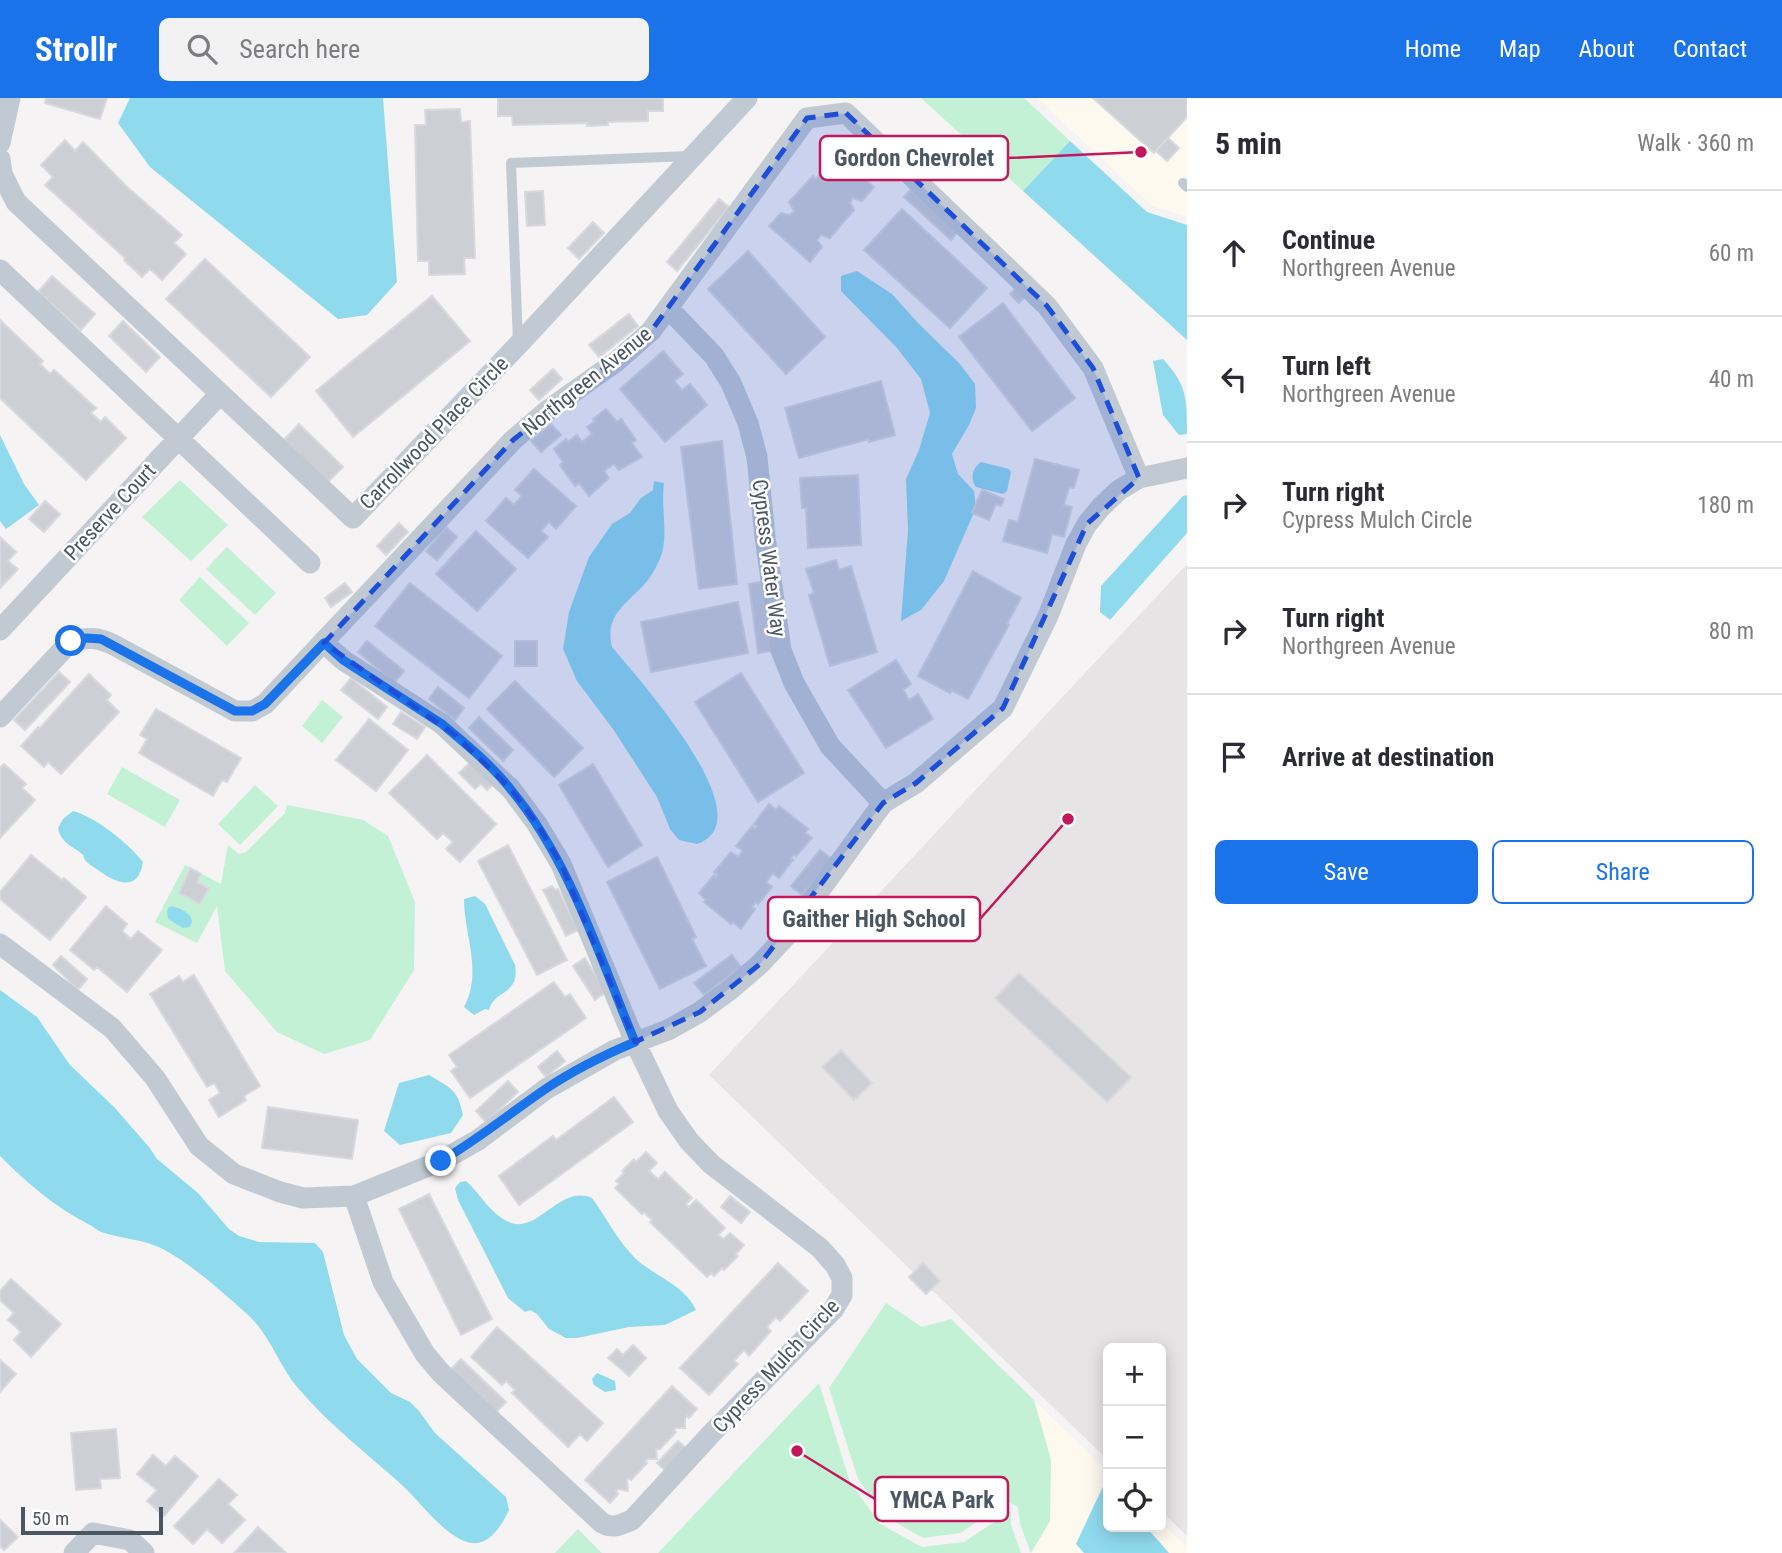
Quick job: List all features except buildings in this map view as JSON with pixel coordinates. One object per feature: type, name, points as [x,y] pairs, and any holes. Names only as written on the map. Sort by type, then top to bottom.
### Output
[{"type":"street","points":[[0,143],[10,98]]},
{"type":"street","name":"Carrollwood Place Circle","points":[[0,159],[2,174],[16,202],[353,518],[747,98]]},
{"type":"street","name":"Northgreen Avenue","points":[[0,717],[71,641],[87,638],[101,639],[235,711],[252,711],[265,704],[513,440],[548,410],[617,361],[651,331],[807,118],[846,113],[1047,306],[1093,368],[1139,478]]},
{"type":"street","points":[[0,270],[310,563]]},
{"type":"street","name":"Cypress Water Way","points":[[668,309],[714,356],[731,383],[748,423],[757,457],[781,650],[794,683],[830,746],[883,803]]},
{"type":"street","name":"Preserve Court","points":[[0,630],[219,395]]},
{"type":"street","points":[[0,944],[112,1028],[155,1078],[199,1146],[234,1174],[303,1198],[354,1196],[441,1161],[478,1140],[546,1089],[615,1050],[668,1030],[700,1012],[760,964],[788,934],[883,803],[916,782],[1003,708],[1048,617],[1076,544],[1087,524],[1110,498],[1139,478],[1187,468]]},
{"type":"street","name":"Cypress Mulch Circle","points":[[324,643],[343,660],[442,724],[511,789],[537,824],[561,864],[635,1042],[668,1111],[689,1141],[711,1164],[820,1248],[842,1278],[842,1296],[832,1310],[711,1434],[632,1520],[609,1527],[441,1373],[421,1347],[383,1282],[354,1196]]},
{"type":"street","points":[[74,1553],[93,1533],[130,1540],[144,1553]]},
{"type":"lane","points":[[518,345],[511,163],[694,156]]},
{"type":"highlighted area","points":[[846,113],[1047,306],[1093,368],[1139,478],[1087,524],[1003,708],[916,783],[883,803],[760,964],[700,1012],[635,1042],[561,864],[537,824],[511,789],[455,735],[324,643],[513,440],[651,331],[807,118]]},
{"type":"shaded area","points":[[1037,98],[1187,98],[1187,217],[1152,206]]},
{"type":"shaded area","points":[[1187,564],[1187,1536],[1166,1516],[1166,1343],[1103,1343],[1103,1455],[709,1075]]},
{"type":"shaded area","points":[[1034,1400],[1103,1467],[1103,1488],[1076,1544],[1084,1553],[1031,1553],[1050,1521],[1051,1461]]},
{"type":"shaded area","points":[[1166,1527],[1187,1547],[1187,1553],[1169,1553],[1150,1532],[1166,1532]]},
{"type":"green space","points":[[921,98],[1024,98],[1070,141],[1023,191]]},
{"type":"green space","points":[[180,480],[228,525],[191,561],[142,517]]},
{"type":"green space","points":[[227,547],[276,593],[255,615],[206,569]]},
{"type":"green space","points":[[200,577],[249,623],[227,646],[179,600]]},
{"type":"green space","points":[[322,700],[343,717],[322,743],[302,726]]},
{"type":"green space","points":[[122,767],[180,800],[165,827],[107,794]]},
{"type":"green space","points":[[255,785],[278,806],[240,845],[218,824]]},
{"type":"green space","points":[[287,805],[363,820],[388,836],[415,902],[414,970],[370,1040],[324,1054],[277,1032],[225,971],[217,906],[197,943],[155,922],[185,865],[221,884],[228,845],[239,854],[246,852],[285,813]]},
{"type":"green space","points":[[886,1303],[922,1327],[951,1319],[1034,1400],[1051,1460],[1050,1521],[1031,1553],[1020,1524],[1018,1507],[1008,1502],[960,1533],[923,1538],[886,1517],[858,1479],[829,1388]]},
{"type":"green space","points":[[819,1383],[850,1482],[880,1524],[922,1547],[964,1542],[1011,1511],[1011,1525],[1021,1553],[658,1553]]},
{"type":"green space","points":[[578,1529],[602,1553],[555,1553]]},
{"type":"water","points":[[130,98],[383,98],[397,282],[367,315],[338,319],[150,167],[118,123]]},
{"type":"water","points":[[1070,141],[1147,212],[1187,225],[1187,340],[1023,191]]},
{"type":"water","points":[[857,271],[892,294],[960,364],[975,384],[976,408],[952,454],[958,474],[974,491],[976,508],[944,581],[921,610],[901,621],[908,530],[906,479],[919,450],[930,413],[921,379],[897,348],[841,291],[841,276]]},
{"type":"water","points":[[1163,359],[1177,377],[1184,393],[1187,434],[1179,435],[1163,415],[1153,361]]},
{"type":"water","points":[[0,435],[24,484],[39,505],[6,529],[0,521]]},
{"type":"water","points":[[981,462],[1009,469],[1011,472],[1007,491],[1003,494],[976,487],[973,474]]},
{"type":"water","points":[[654,481],[664,483],[662,554],[649,579],[617,613],[610,637],[612,647],[667,715],[707,778],[717,807],[715,830],[697,844],[679,840],[670,829],[657,797],[613,729],[577,681],[563,649],[569,612],[589,557],[612,524],[630,513],[641,498],[653,490]]},
{"type":"water","points":[[1187,495],[1187,533],[1110,620],[1100,612],[1101,586],[1183,496]]},
{"type":"water","points":[[73,811],[102,825],[137,855],[143,862],[136,878],[125,883],[112,879],[88,863],[83,855],[65,841],[58,828],[63,819]]},
{"type":"water","points":[[475,896],[485,904],[515,965],[516,975],[514,982],[496,998],[489,1010],[485,1009],[474,1015],[464,1007],[472,980],[472,967],[464,899]]},
{"type":"water","points":[[169,907],[180,908],[186,913],[192,921],[190,927],[183,928],[168,919]]},
{"type":"water","points":[[0,990],[37,1017],[70,1065],[114,1107],[157,1159],[198,1193],[229,1229],[239,1236],[259,1242],[315,1243],[323,1252],[344,1335],[357,1359],[391,1393],[410,1402],[435,1433],[506,1497],[509,1510],[488,1539],[475,1543],[467,1542],[441,1525],[403,1486],[310,1402],[291,1379],[255,1322],[196,1271],[163,1249],[99,1231],[53,1202],[0,1156]]},
{"type":"water","points":[[429,1075],[452,1090],[459,1100],[463,1115],[451,1133],[400,1145],[384,1131],[399,1083]]},
{"type":"water","points":[[466,1181],[496,1214],[509,1222],[520,1224],[530,1222],[569,1198],[592,1198],[634,1257],[684,1293],[696,1310],[665,1325],[629,1327],[577,1338],[566,1338],[549,1329],[537,1314],[530,1310],[525,1312],[508,1298],[458,1200],[455,1188],[460,1182]]},
{"type":"water","points":[[597,1373],[615,1381],[616,1390],[605,1392],[594,1385],[592,1379]]},
{"type":"water","points":[[1103,1486],[1103,1532],[1150,1532],[1169,1553],[1084,1553],[1076,1544]]},
{"type":"place","name":"Gordon Chevrolet","points":[[1141,152]]},
{"type":"place","name":"Gaither High School","points":[[1068,819]]},
{"type":"place","name":"YMCA Park","points":[[797,1451]]},
{"type":"route","points":[[71,641],[101,639],[235,711],[252,711],[265,704],[324,643],[343,660],[455,735],[511,789],[537,824],[561,864],[635,1042],[615,1050],[546,1089],[478,1140],[441,1161]]}]
